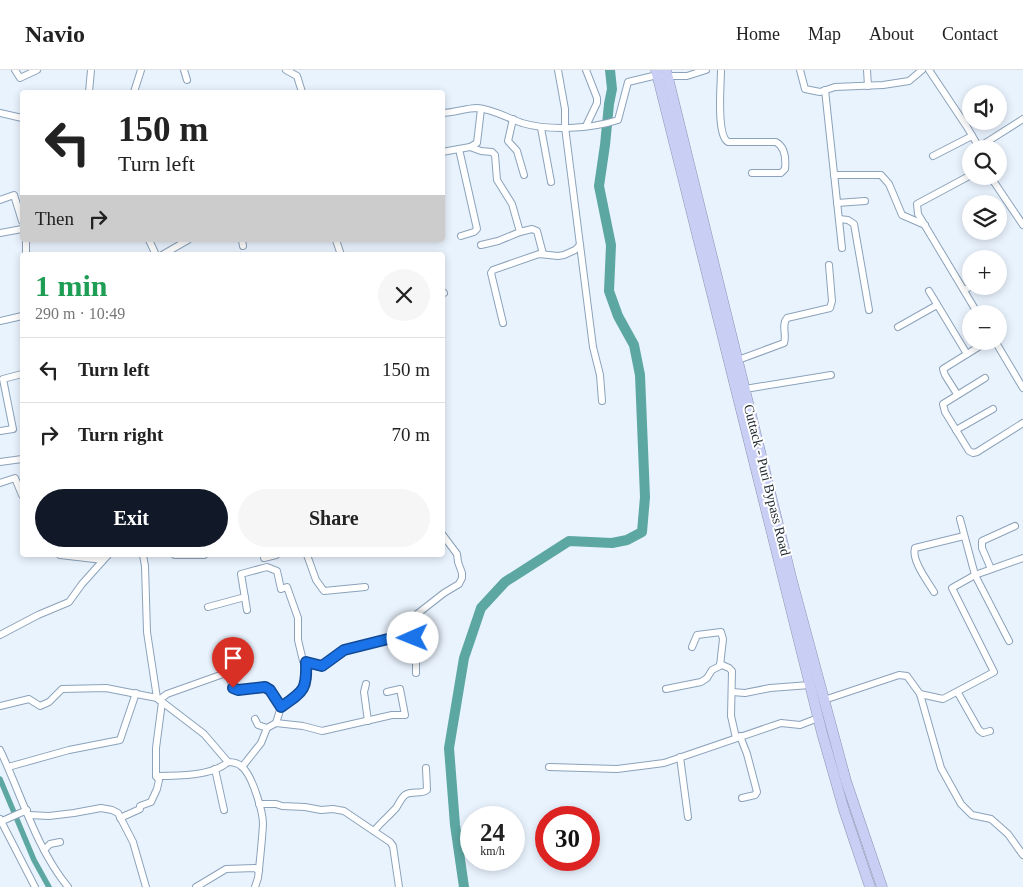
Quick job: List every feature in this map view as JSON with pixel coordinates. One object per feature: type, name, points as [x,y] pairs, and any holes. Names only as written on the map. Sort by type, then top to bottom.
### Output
[{"type":"highway","name":"Cuttack - Puri Bypass Road","points":[[662,73],[738,360],[790,573],[824,700],[846,781],[882,887]]},
{"type":"highway","name":"Cuttack - Puri Bypass Road","points":[[662,73],[818,718],[844,810],[870,887]]},
{"type":"street","points":[[15,70],[20,78],[37,70]]},
{"type":"street","points":[[89,90],[91,70]]},
{"type":"street","points":[[135,90],[141,70]]},
{"type":"street","points":[[184,70],[187,80]]},
{"type":"street","points":[[286,70],[299,79],[302,90]]},
{"type":"street","points":[[558,70],[565,109],[565,127],[593,347],[600,376],[602,401]]},
{"type":"street","points":[[586,70],[597,98],[597,104],[588,126]]},
{"type":"street","points":[[445,113],[477,108],[502,114],[541,128],[610,123],[618,120],[628,82],[662,73],[687,76],[706,70]]},
{"type":"street","points":[[722,70],[721,120],[722,137],[724,140],[728,142],[776,142],[782,146],[785,154],[785,168],[781,173],[752,173]]},
{"type":"street","points":[[800,70],[806,89],[820,92],[835,87],[883,86],[909,81],[922,70]]},
{"type":"street","points":[[867,70],[868,86]]},
{"type":"street","points":[[929,70],[974,140]]},
{"type":"street","points":[[825,90],[842,248]]},
{"type":"street","points":[[445,151],[470,147],[477,143],[481,109]]},
{"type":"street","points":[[0,113],[20,118]]},
{"type":"street","points":[[513,119],[508,141],[517,151],[524,175]]},
{"type":"street","points":[[992,140],[1023,120]]},
{"type":"street","points":[[541,128],[551,182]]},
{"type":"street","points":[[933,156],[972,136]]},
{"type":"street","points":[[470,147],[492,152],[495,155],[497,180],[512,204],[520,232]]},
{"type":"street","points":[[458,149],[477,229],[474,232],[461,236]]},
{"type":"street","points":[[834,175],[881,175],[888,184],[904,217],[925,225]]},
{"type":"street","points":[[962,180],[917,204],[918,214],[962,287]]},
{"type":"street","points":[[996,185],[1023,225]]},
{"type":"street","points":[[0,200],[14,195],[20,214]]},
{"type":"street","points":[[837,203],[865,201]]},
{"type":"street","points":[[839,219],[848,220],[854,224],[869,310]]},
{"type":"street","points":[[0,233],[20,229]]},
{"type":"street","points":[[481,245],[532,229],[537,230],[544,254]]},
{"type":"street","points":[[167,252],[185,242]]},
{"type":"street","points":[[503,323],[491,273],[493,270],[544,254],[564,255],[575,250],[580,245]]},
{"type":"street","points":[[738,360],[784,343],[786,333],[784,324],[788,318],[830,308],[832,301],[829,265]]},
{"type":"street","points":[[929,291],[967,354]]},
{"type":"street","points":[[898,327],[937,305]]},
{"type":"street","points":[[0,321],[20,316]]},
{"type":"street","points":[[956,394],[943,369],[973,350]]},
{"type":"street","points":[[1000,350],[1023,388]]},
{"type":"street","points":[[0,431],[13,429],[3,379],[20,375]]},
{"type":"street","points":[[745,389],[831,375]]},
{"type":"street","points":[[985,378],[942,404],[969,451],[973,453],[1023,423]]},
{"type":"street","points":[[956,430],[993,409]]},
{"type":"street","points":[[0,462],[20,459]]},
{"type":"street","points":[[0,483],[15,478],[20,489]]},
{"type":"street","points":[[960,519],[975,575],[1009,641]]},
{"type":"street","points":[[991,569],[982,548],[982,541],[1015,526]]},
{"type":"street","points":[[934,592],[914,555],[915,548],[964,536]]},
{"type":"street","points":[[416,673],[416,647],[410,625],[412,618],[459,584],[462,578],[457,554],[445,538]]},
{"type":"street","points":[[0,635],[38,615],[69,602],[106,557]]},
{"type":"street","points":[[120,818],[140,808],[140,806],[152,802],[159,780],[156,776],[157,731],[160,718],[159,700],[147,632],[143,557]]},
{"type":"street","points":[[263,557],[267,567]]},
{"type":"street","points":[[308,557],[316,580],[324,591],[365,587]]},
{"type":"street","points":[[920,694],[943,699],[958,693],[994,672],[952,588],[975,575],[1023,558]]},
{"type":"street","points":[[247,610],[241,574],[267,567],[277,570],[280,589],[287,587],[289,592],[298,618],[298,640],[303,661],[322,666],[344,650],[412,633]]},
{"type":"street","points":[[208,607],[245,598]]},
{"type":"street","points":[[666,689],[701,682],[720,664],[723,639],[721,632],[697,635],[692,647]]},
{"type":"street","points":[[276,723],[281,707],[298,695],[306,681],[306,662]]},
{"type":"street","points":[[720,664],[731,669],[731,716],[738,737],[747,754],[757,794],[742,798]]},
{"type":"street","points":[[159,700],[167,694],[226,673],[235,690],[268,688],[281,707]]},
{"type":"street","points":[[824,700],[903,674],[912,681],[920,694],[941,768],[960,804],[972,815],[991,819],[1008,834],[1023,855]]},
{"type":"street","points":[[366,684],[364,692],[368,721]]},
{"type":"street","points":[[732,692],[745,693],[770,688],[810,685]]},
{"type":"street","points":[[0,706],[29,699],[40,706],[49,702],[62,689],[106,688],[136,693],[159,700],[204,734],[228,762]]},
{"type":"street","points":[[242,767],[261,743],[266,728],[276,723],[322,730],[405,714],[400,689],[387,692]]},
{"type":"street","points":[[8,767],[69,750],[120,740],[136,693]]},
{"type":"street","points":[[958,693],[980,730],[983,733],[990,731]]},
{"type":"street","points":[[549,767],[617,769],[664,763],[781,723],[800,725],[818,718]]},
{"type":"street","points":[[255,719],[258,725],[266,728]]},
{"type":"street","points":[[0,750],[44,850],[59,876],[68,887]]},
{"type":"street","points":[[680,757],[688,817]]},
{"type":"street","points":[[156,776],[178,776],[215,769],[228,762],[235,762],[242,767],[251,780],[263,823],[259,871],[255,887]]},
{"type":"street","points":[[374,831],[398,806],[404,795],[428,790],[426,768]]},
{"type":"street","points":[[215,769],[224,810]]},
{"type":"street","points":[[259,804],[338,810],[352,816],[393,846],[399,887]]},
{"type":"street","points":[[35,887],[0,821],[28,813],[49,816],[101,808],[118,813],[137,854],[146,887]]},
{"type":"street","points":[[44,850],[50,844],[60,842]]},
{"type":"street","points":[[196,887],[226,869],[255,868],[259,871]]},
{"type":"waterway","points":[[464,887],[455,825],[449,748],[464,658],[481,608],[505,582],[569,541],[612,543],[627,540],[642,532],[645,497],[640,375],[634,345],[618,316],[609,291],[611,245],[599,186],[612,89],[610,70]]},
{"type":"waterway","points":[[0,779],[34,860],[49,887]]},
{"type":"route","points":[[233,688],[238,690],[260,687],[268,688],[281,707],[298,695],[306,681],[306,662],[322,666],[344,650],[412,633],[413,638]]}]
